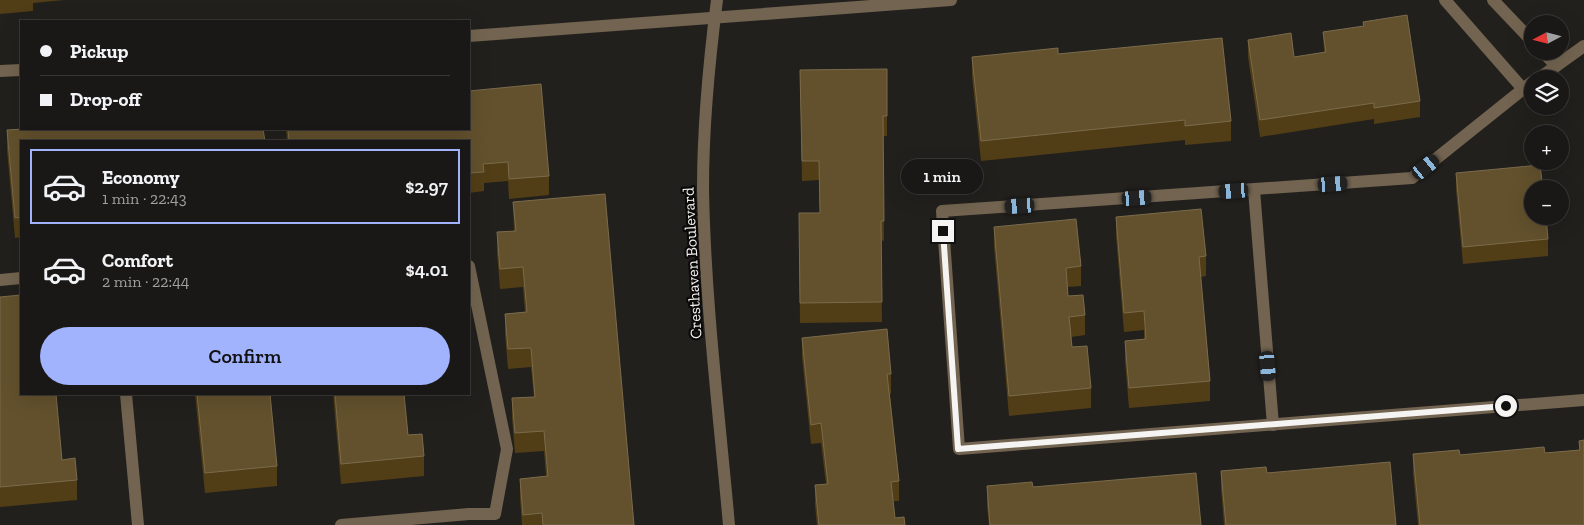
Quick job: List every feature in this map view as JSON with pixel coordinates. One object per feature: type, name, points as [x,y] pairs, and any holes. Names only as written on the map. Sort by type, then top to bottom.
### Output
[{"type":"street","name":"Cresthaven Boulevard","points":[[717,0],[706,94],[703,188],[708,281],[729,525]]},
{"type":"street","points":[[470,36],[951,0]]},
{"type":"street","points":[[1445,0],[1524,82]]},
{"type":"street","points":[[1493,0],[1524,33]]},
{"type":"street","points":[[1550,70],[1584,46]]},
{"type":"street","points":[[1550,60],[1556,66]]},
{"type":"street","points":[[0,71],[20,70]]},
{"type":"street","points":[[1524,89],[1412,178],[942,211],[958,449],[1584,400]]},
{"type":"street","points":[[1254,190],[1272,424]]},
{"type":"street","points":[[341,525],[468,514],[495,514],[507,449],[470,271]]},
{"type":"street","points":[[0,280],[20,278]]},
{"type":"street","points":[[126,395],[138,525]]},
{"type":"building","points":[[1407,15],[1420,101],[1374,108],[1374,103],[1260,120],[1248,40],[1291,33],[1294,57],[1326,52],[1323,32],[1364,26],[1363,22]]},
{"type":"building","points":[[1222,38],[1231,121],[1185,126],[1185,120],[981,141],[972,57],[1058,48],[1058,54]]},
{"type":"building","points":[[887,69],[887,116],[883,116],[884,221],[881,221],[882,302],[800,303],[799,213],[820,213],[819,161],[802,161],[800,70]]},
{"type":"building","points":[[541,84],[549,176],[509,179],[508,162],[483,164],[484,172],[470,173],[470,140],[289,140],[288,130],[470,130],[470,91]]},
{"type":"building","points":[[7,130],[263,130],[265,140],[20,140],[20,217],[15,218]]},
{"type":"building","points":[[1524,167],[1524,170],[1541,170],[1542,180],[1524,180],[1524,225],[1547,225],[1548,239],[1463,247],[1456,173]]},
{"type":"building","points":[[605,194],[634,525],[543,525],[542,513],[523,515],[520,479],[548,476],[544,431],[515,433],[512,398],[535,397],[531,348],[508,349],[505,314],[527,312],[523,267],[500,269],[497,232],[516,231],[513,202]]},
{"type":"building","points":[[1201,209],[1206,256],[1199,257],[1210,381],[1129,388],[1125,341],[1146,339],[1144,311],[1124,313],[1116,217]]},
{"type":"building","points":[[1076,219],[1081,266],[1066,268],[1068,296],[1083,295],[1085,315],[1069,317],[1072,347],[1087,346],[1091,388],[1009,396],[994,227]]},
{"type":"building","points":[[20,295],[20,395],[56,395],[62,460],[75,458],[77,480],[0,487],[0,297]]},
{"type":"building","points":[[887,329],[891,374],[887,374],[899,481],[891,482],[895,518],[904,517],[905,525],[819,525],[815,485],[828,484],[821,423],[811,425],[802,338]]},
{"type":"building","points":[[197,395],[270,395],[277,466],[205,473]]},
{"type":"building","points":[[335,395],[404,395],[408,435],[422,434],[424,456],[341,464]]},
{"type":"building","points":[[1584,440],[1584,525],[1420,525],[1413,454],[1459,450],[1460,455],[1544,447],[1545,453],[1580,450],[1579,441]]},
{"type":"building","points":[[1390,462],[1396,525],[1226,525],[1221,471],[1266,467],[1267,473]]},
{"type":"building","points":[[1196,473],[1201,525],[990,525],[987,486],[1032,482],[1033,487]]},
{"type":"route","points":[[943,231],[958,449],[1506,406]]}]
